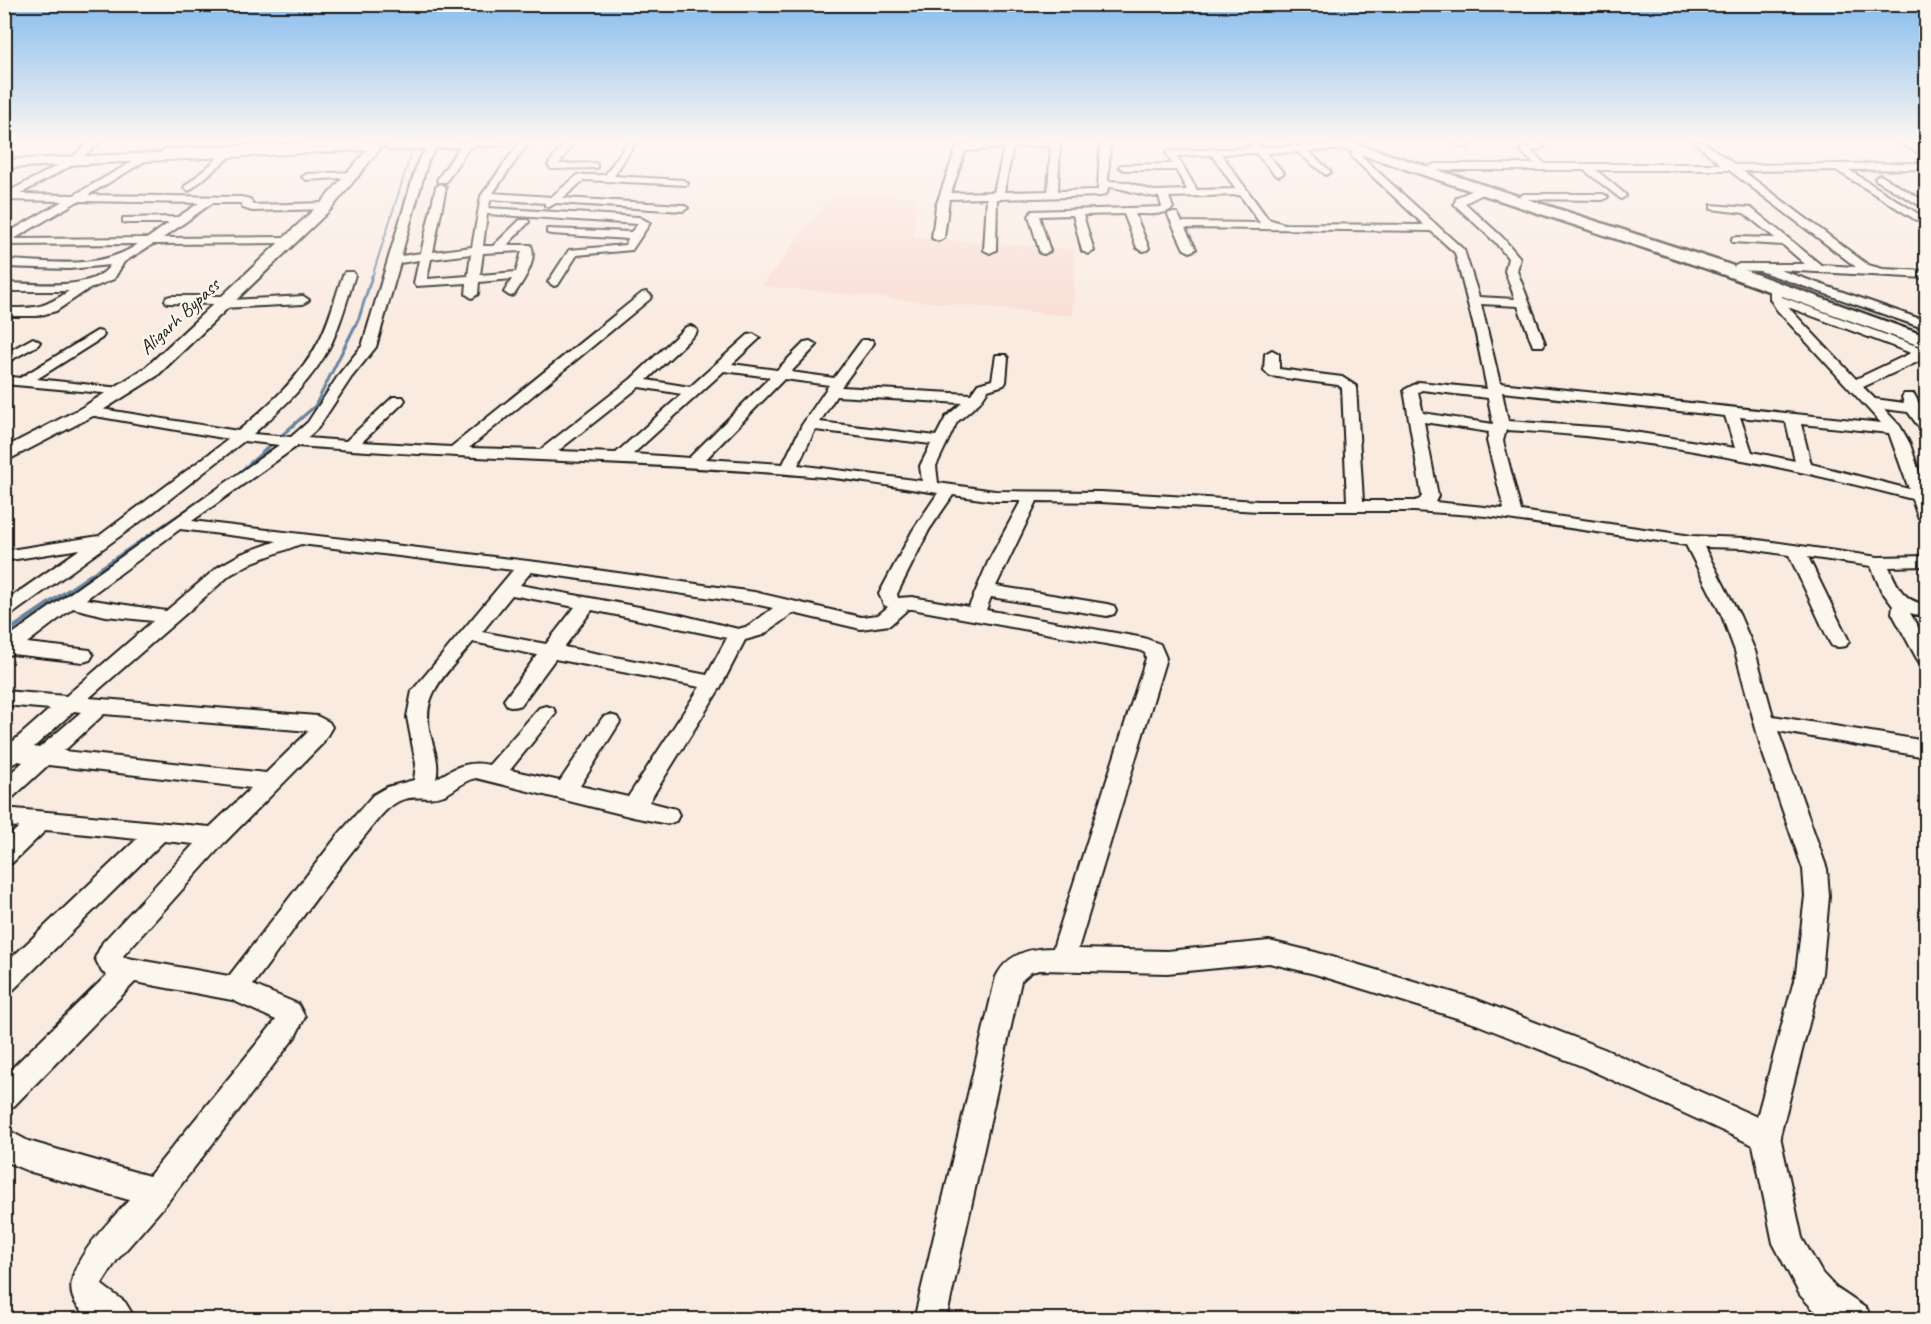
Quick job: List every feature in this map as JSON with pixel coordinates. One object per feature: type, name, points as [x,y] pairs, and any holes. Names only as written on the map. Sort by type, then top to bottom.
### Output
[{"type":"highway","points":[[1526,204],[1776,293],[1926,350]]},
{"type":"highway","points":[[1547,204],[1926,333]]},
{"type":"main road","name":"Aligarh Bypass","points":[[4,456],[89,411],[151,372],[326,206]]},
{"type":"street","points":[[5,239],[66,204]]},
{"type":"street","points":[[4,262],[100,264],[119,261],[204,204]]},
{"type":"street","points":[[247,204],[252,208],[326,206]]},
{"type":"street","points":[[6,649],[291,441],[319,417],[345,376],[369,347],[410,204]]},
{"type":"street","points":[[438,204],[420,281],[422,284],[520,275]]},
{"type":"street","points":[[472,294],[484,204]]},
{"type":"street","points":[[536,214],[548,204]]},
{"type":"street","points":[[620,204],[683,208]]},
{"type":"street","points":[[939,237],[942,204]]},
{"type":"street","points":[[990,250],[994,204]]},
{"type":"street","points":[[1166,204],[1190,249]]},
{"type":"street","points":[[1252,204],[1264,221],[1276,226]]},
{"type":"street","points":[[1408,204],[1460,252],[1496,391],[1500,427],[1495,441],[1513,513]]},
{"type":"street","points":[[1459,204],[1499,240],[1514,258],[1511,271],[1538,343]]},
{"type":"street","points":[[1781,204],[1872,271]]},
{"type":"street","points":[[1895,204],[1916,217]]},
{"type":"street","points":[[554,282],[573,252],[623,250],[632,245],[634,236],[659,206]]},
{"type":"street","points":[[1715,207],[1747,210],[1782,242],[1819,269]]},
{"type":"street","points":[[1044,251],[1034,216],[1042,212],[1167,209]]},
{"type":"street","points":[[482,210],[639,220],[645,223]]},
{"type":"street","points":[[1077,211],[1088,251]]},
{"type":"street","points":[[1128,211],[1143,248]]},
{"type":"street","points":[[127,220],[181,220]]},
{"type":"street","points":[[497,249],[524,222]]},
{"type":"street","points":[[1178,225],[1434,228]]},
{"type":"street","points":[[551,231],[634,236]]},
{"type":"street","points":[[5,239],[291,240]]},
{"type":"street","points":[[1736,240],[1782,242]]},
{"type":"street","points":[[393,260],[478,250],[528,247],[520,275],[510,292]]},
{"type":"street","points":[[1763,250],[1785,266]]},
{"type":"street","points":[[4,312],[47,310],[70,298],[82,287],[110,276],[119,261]]},
{"type":"street","points":[[1739,268],[1785,266],[1872,271],[1896,275],[1926,275]]},
{"type":"street","points":[[1761,267],[1926,325]]},
{"type":"street","points":[[4,611],[247,437],[319,354],[326,342],[349,275]]},
{"type":"street","points":[[4,287],[82,287]]},
{"type":"street","points":[[1776,293],[1781,307],[1895,429],[1923,497],[1926,517]]},
{"type":"street","points":[[455,452],[646,296]]},
{"type":"street","points":[[171,300],[224,302],[303,300]]},
{"type":"street","points":[[1473,300],[1524,303]]},
{"type":"street","points":[[544,454],[636,382],[692,330]]},
{"type":"street","points":[[23,382],[97,335]]},
{"type":"street","points":[[620,458],[753,338]]},
{"type":"street","points":[[4,360],[33,342]]},
{"type":"street","points":[[788,470],[810,425],[834,387],[867,343]]},
{"type":"street","points":[[692,464],[810,345]]},
{"type":"street","points":[[1856,385],[1926,350]]},
{"type":"street","points":[[1272,354],[1271,370],[1275,373],[1342,381],[1349,386],[1355,507]]},
{"type":"street","points":[[930,486],[928,466],[951,420],[975,399],[983,387],[999,382],[1001,358]]},
{"type":"street","points":[[722,366],[781,375],[834,387],[975,399]]},
{"type":"street","points":[[5,380],[120,392]]},
{"type":"street","points":[[636,382],[693,392]]},
{"type":"street","points":[[1417,506],[1427,502],[1430,496],[1411,390],[1414,387],[1496,391],[1895,429]]},
{"type":"street","points":[[350,446],[398,400]]},
{"type":"street","points":[[1872,403],[1911,401],[1926,427]]},
{"type":"street","points":[[89,411],[247,437],[350,446],[620,458],[848,474],[948,490],[1031,498],[1101,497],[1259,506],[1417,506],[1513,513],[1588,527],[1692,541],[1744,543],[1878,562],[1926,561]]},
{"type":"street","points":[[1731,412],[1745,455]]},
{"type":"street","points":[[1417,417],[1500,427],[1554,427],[1745,455],[1923,497]]},
{"type":"street","points":[[1793,419],[1804,468]]},
{"type":"street","points":[[810,425],[941,441]]},
{"type":"street","points":[[900,606],[890,601],[888,594],[921,530],[948,490]]},
{"type":"street","points":[[975,614],[998,560],[1031,498]]},
{"type":"street","points":[[178,524],[526,566],[754,598],[861,623],[883,621],[900,606],[912,603],[1144,644],[1153,649],[1156,658],[1062,959]]},
{"type":"street","points":[[7,755],[73,703],[224,571],[251,556],[299,539]]},
{"type":"street","points":[[4,556],[104,540]]},
{"type":"street","points":[[1692,541],[1731,616],[1745,651],[1767,722],[1773,751],[1815,869],[1817,896],[1809,973],[1766,1136],[1788,1243],[1811,1284],[1825,1299],[1856,1320]]},
{"type":"street","points":[[1796,551],[1839,641]]},
{"type":"street","points":[[1878,562],[1894,598],[1902,605],[1926,610]]},
{"type":"street","points":[[423,787],[428,771],[416,718],[417,702],[422,691],[526,566]]},
{"type":"street","points":[[507,588],[677,620],[738,635],[756,632],[780,611],[792,607]]},
{"type":"street","points":[[985,590],[1107,610]]},
{"type":"street","points":[[71,602],[106,610],[162,616],[166,617],[166,621]]},
{"type":"street","points":[[514,700],[587,603]]},
{"type":"street","points":[[1902,605],[1901,613],[1926,657]]},
{"type":"street","points":[[467,635],[713,683]]},
{"type":"street","points":[[633,808],[713,683],[738,635]]},
{"type":"street","points":[[6,649],[83,655]]},
{"type":"street","points":[[4,698],[317,724],[321,727],[315,739],[215,837],[112,950],[108,958],[111,964],[131,969],[235,989],[289,1013],[292,1020],[156,1193],[106,1249],[88,1276],[87,1294],[120,1320]]},
{"type":"street","points":[[4,792],[100,706]]},
{"type":"street","points":[[494,773],[546,713]]},
{"type":"street","points":[[1767,722],[1926,749]]},
{"type":"street","points":[[564,791],[610,723]]},
{"type":"street","points":[[7,755],[45,756],[270,782]]},
{"type":"street","points":[[235,989],[346,842],[381,801],[395,794],[423,787],[432,791],[439,789],[458,773],[467,770],[494,773],[668,815]]},
{"type":"street","points":[[4,816],[215,837]]},
{"type":"street","points":[[4,856],[42,820]]},
{"type":"street","points":[[4,982],[160,831]]},
{"type":"street","points":[[930,1320],[1009,977],[1014,969],[1023,963],[1040,959],[1167,962],[1269,952],[1315,963],[1478,1012],[1594,1058],[1766,1136]]},
{"type":"street","points":[[4,1096],[131,969]]},
{"type":"street","points":[[4,1142],[11,1149],[28,1156],[156,1193]]},
{"type":"shaded area","points":[[824,204],[916,204],[913,238],[1075,249],[1073,316],[762,286]]},
{"type":"waterway","points":[[372,277],[395,204]]},
{"type":"waterway","points":[[265,450],[315,406],[359,318],[372,276]]},
{"type":"waterway","points":[[235,477],[267,449]]},
{"type":"waterway","points":[[4,634],[206,497]]}]
